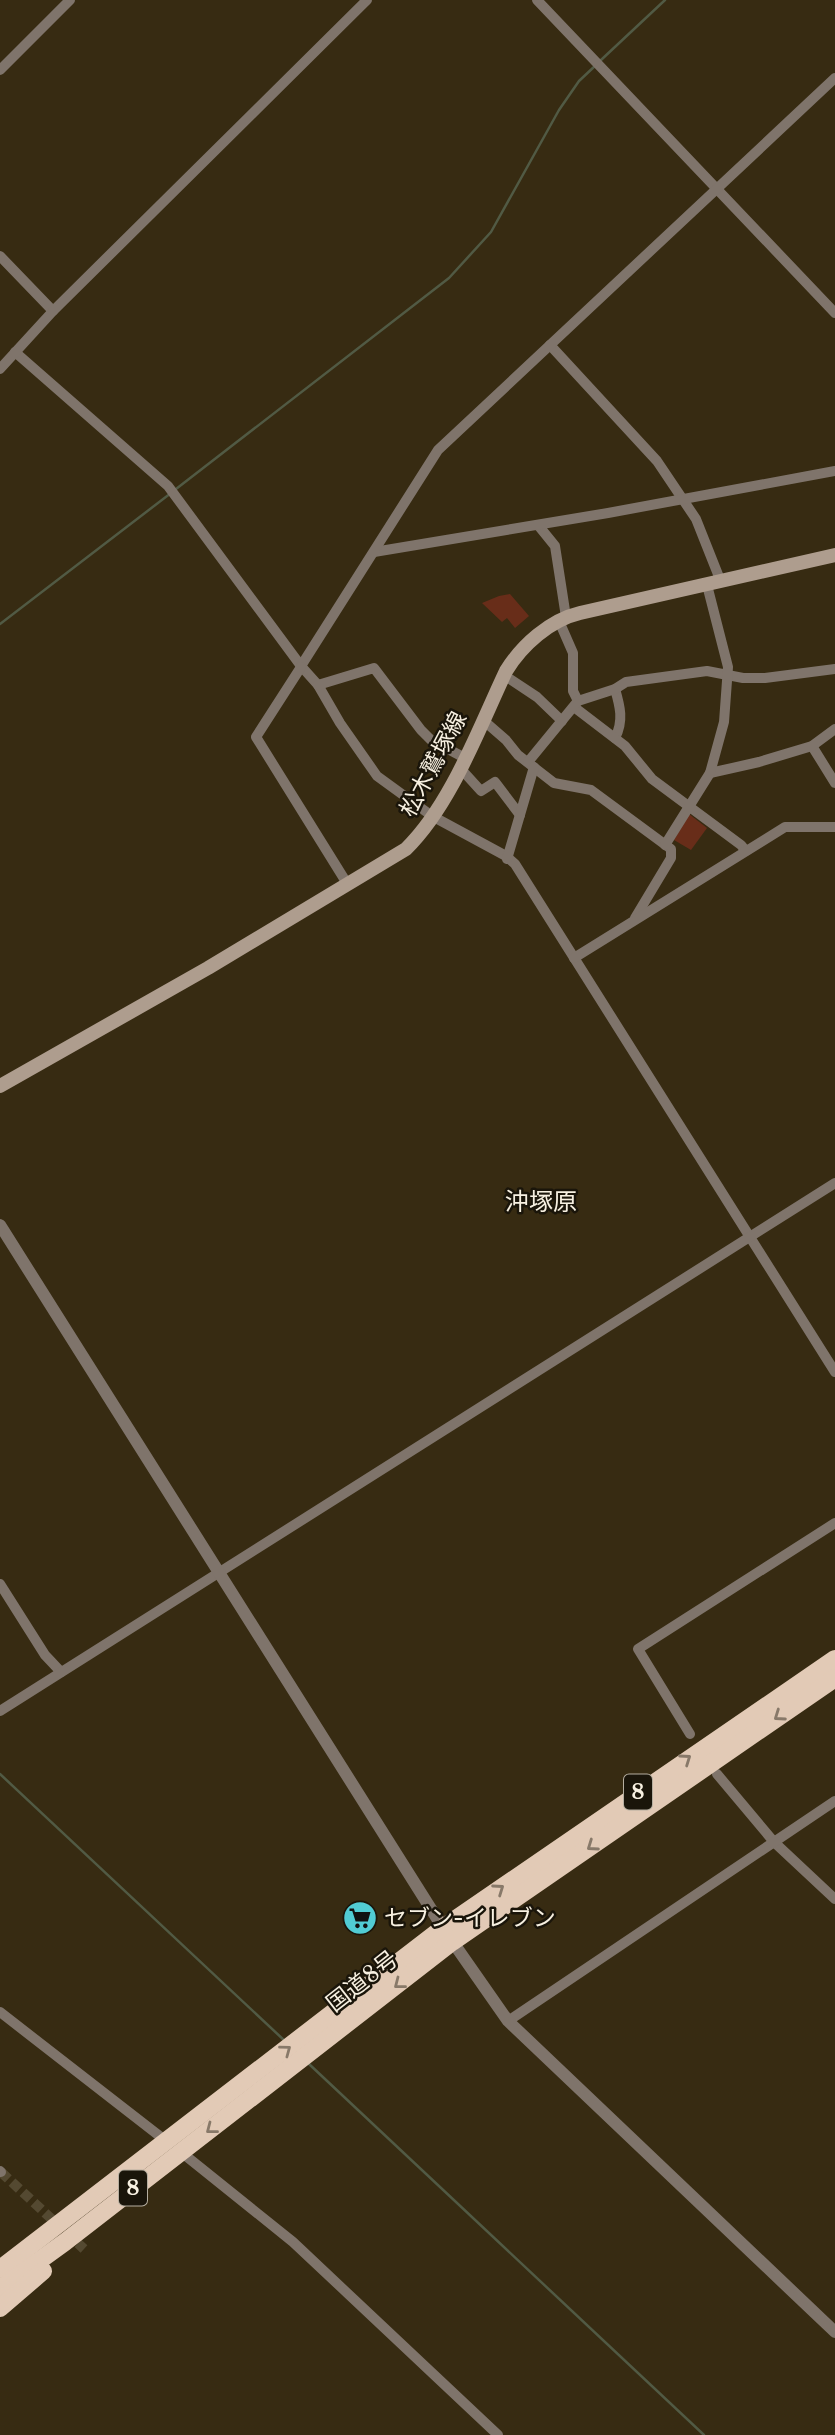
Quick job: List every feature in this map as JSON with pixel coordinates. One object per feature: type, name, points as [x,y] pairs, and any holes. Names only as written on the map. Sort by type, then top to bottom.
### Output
[{"type":"highway","name":"国道8号","points":[[0,2269],[166,2141],[260,2080],[448,1935],[835,1658]]},
{"type":"highway","name":"国道8号","points":[[448,1935],[835,1678]]},
{"type":"highway","name":"国道8号","points":[[0,2289],[181,2152],[260,2080]]},
{"type":"highway","name":"8","points":[[0,2308],[133,2188]]},
{"type":"highway","name":"8","points":[[0,2257],[96,2196]]},
{"type":"main road","name":"松木鷲塚線","points":[[0,1086],[208,968],[406,849],[420,835],[463,764],[516,656],[529,642],[563,619],[835,555]]},
{"type":"street","points":[[0,70],[70,0]]},
{"type":"street","points":[[0,369],[53,311],[367,0]]},
{"type":"street","points":[[537,0],[835,313]]},
{"type":"street","points":[[348,885],[256,737],[438,450],[835,78]]},
{"type":"street","points":[[0,256],[53,311]]},
{"type":"street","points":[[550,345],[657,461],[705,539],[728,667],[724,722],[710,773],[665,845]]},
{"type":"street","points":[[15,352],[169,486],[301,666],[318,685],[377,776],[432,816],[507,859],[522,874],[835,1372]]},
{"type":"street","points":[[374,552],[835,471]]},
{"type":"street","points":[[538,525],[555,546],[563,619],[573,653],[573,691],[576,704],[625,746],[652,779],[746,851]]},
{"type":"street","points":[[318,685],[374,668],[421,730],[463,764],[481,791],[495,782],[520,816]]},
{"type":"street","points":[[507,859],[531,764],[576,704],[626,682],[651,677],[707,671],[743,678],[765,678],[835,669]]},
{"type":"street","points":[[504,676],[537,697],[562,721]]},
{"type":"street","points":[[615,689],[620,708],[620,729],[615,738]]},
{"type":"street","points":[[483,720],[554,783],[591,790],[671,849],[671,858],[635,918]]},
{"type":"street","points":[[710,773],[760,762],[812,746],[835,729]]},
{"type":"street","points":[[812,746],[835,783]]},
{"type":"street","points":[[574,958],[785,827],[835,827]]},
{"type":"street","points":[[0,1712],[835,1183]]},
{"type":"street","points":[[0,1226],[448,1935],[508,2021],[835,2332]]},
{"type":"street","points":[[690,1734],[638,1649],[835,1523]]},
{"type":"street","points":[[0,1584],[45,1655],[61,1672]]},
{"type":"street","points":[[717,1774],[774,1842],[835,1899]]},
{"type":"street","points":[[508,2021],[835,1801]]},
{"type":"street","points":[[0,2012],[166,2141]]},
{"type":"street","points":[[181,2152],[293,2242],[498,2435]]},
{"type":"shaded area","points":[[510,594],[529,616],[515,628],[507,618],[502,622],[482,603]]},
{"type":"shaded area","points":[[689,814],[707,828],[691,850],[674,840]]},
{"type":"waterway","points":[[601,60],[665,0]]},
{"type":"waterway","points":[[176,489],[449,278],[491,232],[559,110],[579,81],[596,65]]},
{"type":"waterway","points":[[0,624],[171,493]]},
{"type":"waterway","points":[[0,1774],[286,2042]]},
{"type":"waterway","points":[[309,2064],[704,2435]]},
{"type":"tunnel","points":[[1,2172],[84,2249]]},
{"type":"place","name":"セブン-イレブン","points":[[360,1918]]},
{"type":"district","name":"沖塚原","points":[[541,1202]]}]
